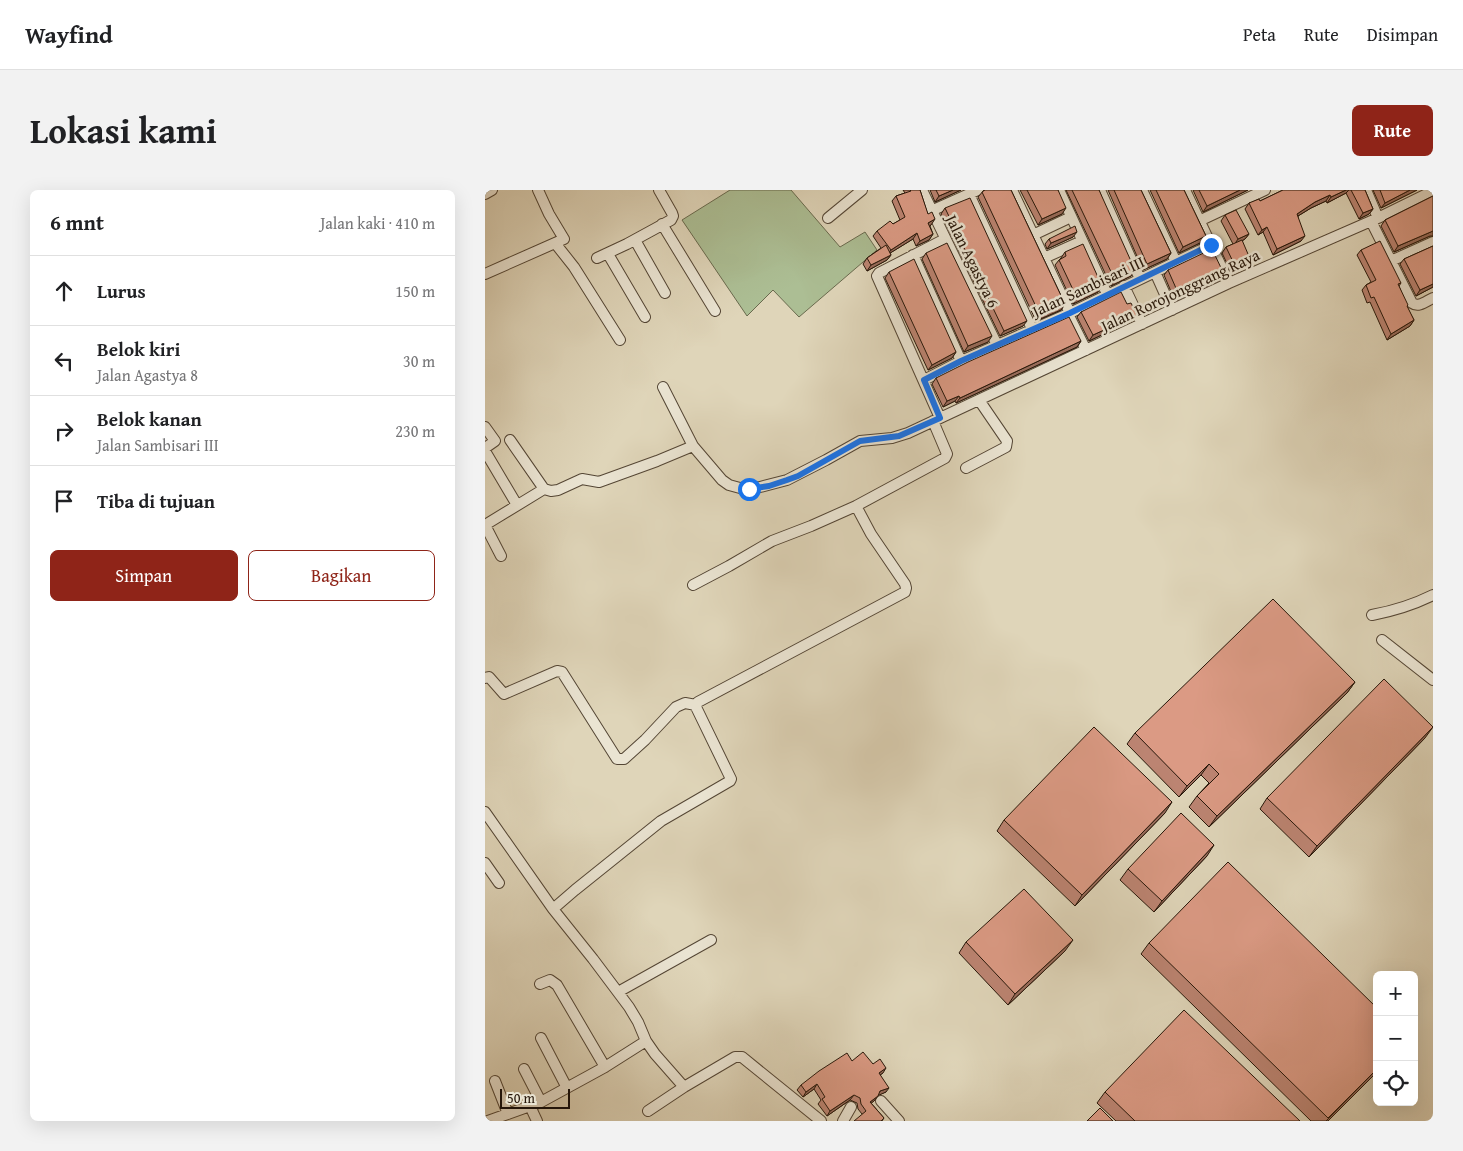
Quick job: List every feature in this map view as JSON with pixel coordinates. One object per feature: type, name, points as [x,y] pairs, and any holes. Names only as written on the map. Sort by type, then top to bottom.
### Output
[{"type":"street","points":[[485,194],[491,190]]},
{"type":"street","points":[[485,274],[564,238],[549,214],[538,190]]},
{"type":"street","points":[[597,258],[671,220],[673,216],[659,190]]},
{"type":"street","points":[[828,218],[862,190]]},
{"type":"street","name":"Jalan Agastya 6","points":[[922,190],[997,346]]},
{"type":"street","points":[[1012,190],[1086,350]]},
{"type":"street","points":[[1059,190],[1107,294]]},
{"type":"street","points":[[1100,190],[1140,279]]},
{"type":"street","points":[[1142,190],[1176,262]]},
{"type":"street","points":[[1185,190],[1229,283]]},
{"type":"street","points":[[1199,221],[1265,190]]},
{"type":"street","points":[[1366,190],[1391,261],[1412,303],[1419,305],[1433,298]]},
{"type":"street","name":"Jalan Rorojonggrang Raya","points":[[663,387],[693,446],[722,480],[729,485],[749,489],[769,486],[798,476],[860,441],[899,436],[1433,191]]},
{"type":"street","points":[[931,211],[973,192],[1032,329]]},
{"type":"street","points":[[1033,235],[1071,217]]},
{"type":"street","points":[[662,224],[715,310]]},
{"type":"street","points":[[693,585],[772,541],[856,506],[946,456],[947,454],[924,380],[877,280],[879,273],[945,239]]},
{"type":"street","points":[[635,240],[665,293]]},
{"type":"street","points":[[1044,258],[1082,241]]},
{"type":"street","points":[[1391,261],[1433,242]]},
{"type":"street","points":[[555,243],[574,267],[621,340]]},
{"type":"street","name":"Jalan Sambisari III","points":[[924,380],[1211,245]]},
{"type":"street","points":[[608,254],[645,317]]},
{"type":"street","points":[[913,255],[961,361]]},
{"type":"street","points":[[1155,272],[1172,310]]},
{"type":"street","points":[[1124,286],[1142,324]]},
{"type":"street","points":[[966,468],[1006,447],[1008,444],[979,400]]},
{"type":"street","points":[[485,428],[495,441],[485,448]]},
{"type":"street","points":[[510,440],[544,489],[551,491],[558,490],[582,479],[599,482],[693,446]]},
{"type":"street","points":[[485,452],[517,505]]},
{"type":"street","points":[[501,556],[485,525],[544,489]]},
{"type":"street","points":[[485,678],[489,677],[504,694],[557,671],[561,672],[617,759],[624,759],[645,740],[675,707],[685,703],[696,704],[905,592],[907,588],[905,584],[871,534],[856,506]]},
{"type":"street","points":[[1371,615],[1397,610],[1433,595]]},
{"type":"street","points":[[1382,640],[1433,680]]},
{"type":"street","points":[[553,909],[661,821],[730,781],[731,779],[696,704]]},
{"type":"street","points":[[485,812],[553,909],[618,992],[638,1022],[646,1041],[684,1087]]},
{"type":"street","points":[[485,863],[499,883]]},
{"type":"street","points":[[618,992],[711,940]]},
{"type":"street","points":[[540,984],[550,980],[557,985],[605,1067]]},
{"type":"street","points":[[541,1038],[567,1088]]},
{"type":"street","points":[[488,1121],[505,1117],[541,1102],[605,1067],[646,1041]]},
{"type":"street","points":[[648,1111],[684,1087],[738,1056],[742,1057],[821,1121]]},
{"type":"street","points":[[524,1069],[541,1102]]},
{"type":"street","points":[[495,1081],[505,1117]]},
{"type":"street","points":[[881,1101],[899,1121]]},
{"type":"street","points":[[530,1106],[537,1121]]},
{"type":"street","points":[[843,1121],[851,1106]]},
{"type":"green space","points":[[730,190],[791,190],[840,247],[865,232],[877,250],[799,317],[773,290],[747,316],[682,220]]},
{"type":"building","points":[[910,190],[920,190],[928,214],[932,212],[935,219],[928,223],[933,234],[920,241],[917,233],[891,250],[877,231],[890,221],[893,224],[905,217],[896,196]]},
{"type":"building","points":[[936,190],[953,190],[939,196]]},
{"type":"building","points":[[985,190],[1011,190],[1065,304],[1040,315],[982,192]]},
{"type":"building","points":[[1027,190],[1058,190],[1066,208],[1042,219]]},
{"type":"building","points":[[1072,190],[1099,190],[1135,270],[1115,280]]},
{"type":"building","points":[[1114,190],[1141,190],[1171,253],[1147,264]]},
{"type":"building","points":[[1156,190],[1184,190],[1206,236],[1183,247]]},
{"type":"building","points":[[1199,190],[1240,190],[1207,206]]},
{"type":"building","points":[[1283,190],[1346,190],[1315,202],[1297,214],[1305,236],[1277,249],[1267,227],[1262,230],[1249,203],[1259,199],[1260,201]]},
{"type":"building","points":[[1351,190],[1365,190],[1373,209],[1363,213]]},
{"type":"building","points":[[1380,190],[1410,190],[1385,203]]},
{"type":"building","points":[[1433,196],[1433,231],[1398,246],[1385,220]]},
{"type":"building","points":[[970,198],[1027,321],[1004,331],[945,208]]},
{"type":"building","points":[[1236,210],[1249,234],[1238,239],[1225,215]]},
{"type":"building","points":[[1075,226],[1077,232],[1051,243],[1049,239]]},
{"type":"building","points":[[1242,240],[1251,261],[1236,268],[1226,247]]},
{"type":"building","points":[[1380,241],[1401,283],[1398,284],[1414,320],[1391,334],[1374,297],[1371,298],[1366,285],[1376,280],[1361,250]]},
{"type":"building","points":[[947,243],[992,336],[968,346],[926,253]]},
{"type":"building","points":[[1083,244],[1102,286],[1077,298],[1059,260],[1066,256],[1065,252]]},
{"type":"building","points":[[886,245],[891,255],[871,265],[867,258]]},
{"type":"building","points":[[1433,246],[1433,284],[1420,290],[1404,259]]},
{"type":"building","points":[[1212,249],[1224,274],[1179,295],[1168,270]]},
{"type":"building","points":[[914,259],[956,352],[932,365],[889,272]]},
{"type":"building","points":[[1121,292],[1127,304],[1131,303],[1137,315],[1093,335],[1081,312]]},
{"type":"building","points":[[1069,317],[1081,341],[960,398],[959,396],[947,401],[936,378]]},
{"type":"building","points":[[1273,599],[1355,682],[1217,816],[1197,796],[1219,774],[1209,764],[1187,786],[1135,733]]},
{"type":"building","points":[[1384,679],[1433,727],[1317,846],[1267,798]]},
{"type":"building","points":[[1094,727],[1172,802],[1082,895],[1004,820]]},
{"type":"building","points":[[1181,813],[1214,845],[1162,901],[1128,869]]},
{"type":"building","points":[[1228,862],[1373,1004],[1373,1073],[1328,1118],[1149,943]]},
{"type":"building","points":[[1024,889],[1073,940],[1015,994],[966,942]]},
{"type":"building","points":[[1184,1010],[1300,1121],[1135,1121],[1105,1092]]},
{"type":"building","points":[[863,1052],[873,1064],[880,1059],[886,1068],[879,1073],[889,1088],[880,1091],[878,1096],[870,1102],[884,1118],[881,1121],[854,1121],[866,1111],[861,1104],[860,1098],[854,1095],[830,1111],[822,1099],[825,1097],[817,1084],[806,1092],[801,1085],[847,1053],[852,1061]]},
{"type":"building","points":[[1100,1108],[1113,1121],[1087,1121]]},
{"type":"route","points":[[749,489],[769,486],[798,476],[851,444],[899,436],[940,418],[924,380],[961,361],[1070,313],[1211,245]]}]
